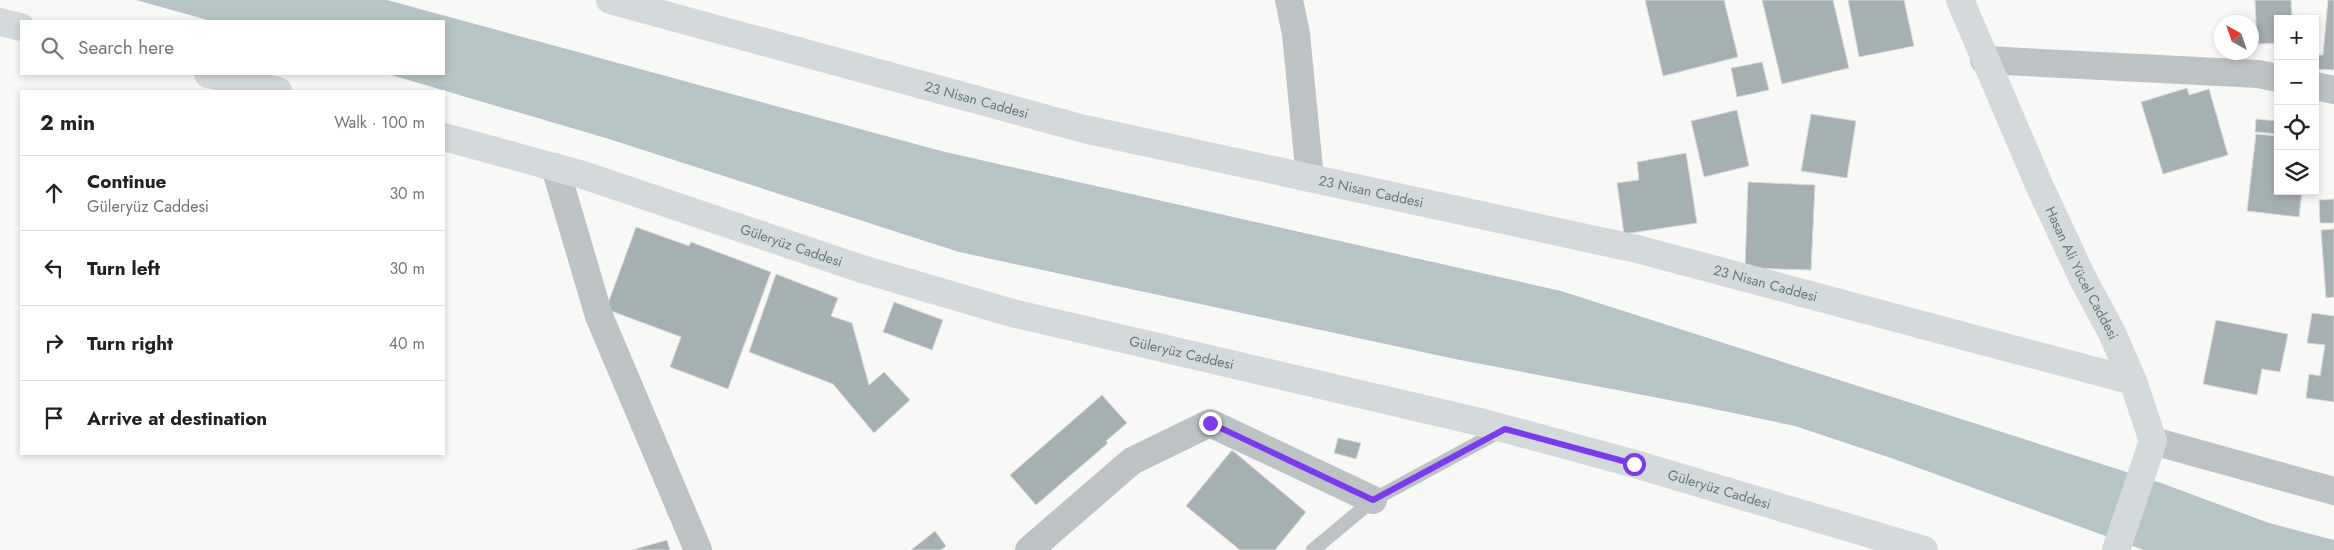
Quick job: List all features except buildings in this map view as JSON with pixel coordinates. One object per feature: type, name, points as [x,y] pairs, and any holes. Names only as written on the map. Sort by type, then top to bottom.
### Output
[{"type":"street","name":"23 Nisan Caddesi","points":[[610,0],[1084,129],[1637,249],[2133,381]]},
{"type":"street","points":[[1289,0],[1296,34],[1310,178]]},
{"type":"street","name":"Hasan Ali Yücel Caddesi","points":[[1960,0],[1984,60],[2040,187],[2083,279],[2111,331],[2133,381],[2153,441]]},
{"type":"street","points":[[0,22],[20,27]]},
{"type":"street","points":[[1984,60],[2258,74],[2274,77]]},
{"type":"street","points":[[212,75],[274,90]]},
{"type":"street","points":[[2319,87],[2334,90]]},
{"type":"street","name":"Güleryüz Caddesi","points":[[445,137],[556,167],[862,269],[1012,313],[1505,429],[1634,464],[1924,550]]},
{"type":"street","points":[[556,167],[599,316],[698,550]]},
{"type":"street","points":[[1029,550],[1132,461],[1210,423],[1373,500]]},
{"type":"street","points":[[2116,550],[2153,441],[2334,491]]},
{"type":"lane","points":[[1313,550],[1373,500],[1505,429]]},
{"type":"shaded area","points":[[136,0],[387,0],[941,151],[1561,291],[2161,483],[2269,523],[2334,540],[2334,550],[2144,550],[1894,459],[1795,426],[1455,359],[959,252],[609,139],[391,75],[445,75],[445,20],[207,20]]},
{"type":"route","points":[[1210,423],[1373,500],[1505,429],[1634,464]]}]
